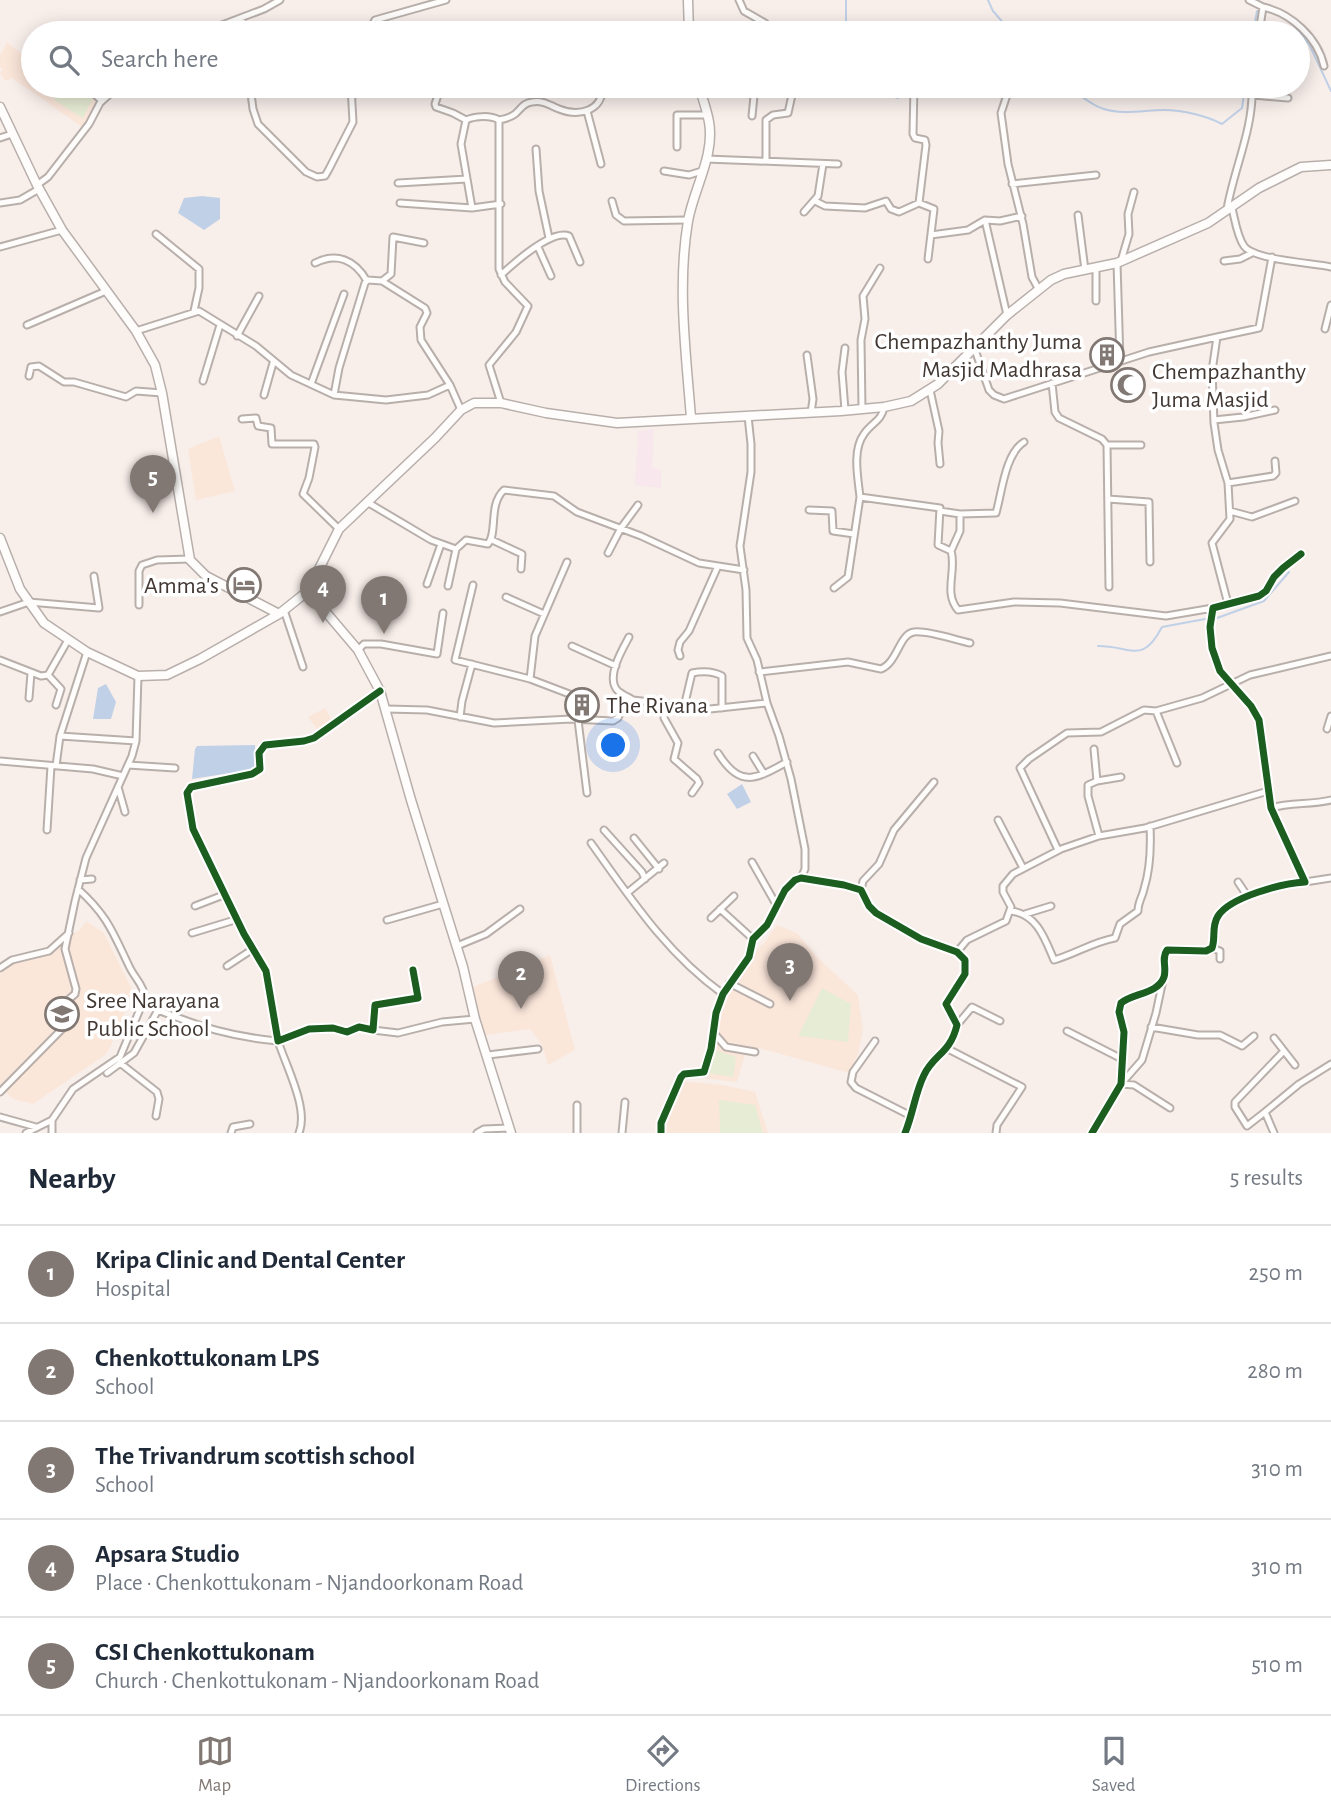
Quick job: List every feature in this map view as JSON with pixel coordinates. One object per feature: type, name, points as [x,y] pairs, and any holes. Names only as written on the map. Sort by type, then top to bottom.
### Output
[{"type":"main road","points":[[688,0],[689,21]]},
{"type":"main road","points":[[691,418],[682,308],[688,220],[706,159],[710,123],[702,98]]},
{"type":"main road","points":[[0,108],[62,230],[136,331],[155,365],[190,559],[206,576],[281,612]]},
{"type":"main road","points":[[0,538],[20,589],[44,623],[87,652],[138,676],[167,675],[281,612],[308,591],[339,529],[461,410],[474,403],[501,403],[545,414],[617,423],[845,411],[911,401],[930,390],[1007,316],[1051,280],[1064,274],[1119,262],[1208,223],[1259,188],[1301,167],[1331,165]]},
{"type":"main road","points":[[308,591],[358,650],[380,691],[510,1131]]},
{"type":"street","points":[[234,21],[280,0]]},
{"type":"street","points":[[374,21],[446,0]]},
{"type":"street","points":[[739,0],[744,11],[762,21]]},
{"type":"street","points":[[1249,0],[1293,21]]},
{"type":"street","points":[[1260,21],[1262,7]]},
{"type":"street","points":[[1310,39],[1321,51],[1324,66]]},
{"type":"street","points":[[99,98],[102,101]]},
{"type":"street","points":[[0,203],[20,200],[38,187],[89,124],[105,98]]},
{"type":"street","points":[[252,98],[258,124],[306,172],[317,177],[325,176],[353,122],[352,98]]},
{"type":"street","points":[[437,98],[436,107],[466,120]]},
{"type":"street","points":[[466,120],[472,117],[494,117],[499,120],[510,117],[523,105],[531,102],[547,103],[571,112],[587,111],[602,98]]},
{"type":"street","points":[[752,116],[754,98]]},
{"type":"street","points":[[766,161],[766,120],[773,115],[789,113],[792,98]]},
{"type":"street","points":[[914,98],[913,134],[915,138],[925,140],[926,145],[919,203]]},
{"type":"street","points":[[1006,98],[1001,113],[1012,184],[1032,277],[1039,290]]},
{"type":"street","points":[[1252,98],[1245,140],[1234,175],[1229,210],[1242,244],[1252,253],[1331,267]]},
{"type":"street","points":[[587,111],[601,164]]},
{"type":"street","points":[[677,147],[677,115],[707,116]]},
{"type":"street","points":[[466,120],[461,144],[472,208]]},
{"type":"street","points":[[499,120],[501,275],[528,306],[516,332],[489,365],[501,403]]},
{"type":"street","points":[[0,138],[12,134]]},
{"type":"street","points":[[536,149],[539,191],[549,238]]},
{"type":"street","points":[[706,159],[838,164]]},
{"type":"street","points":[[804,212],[815,201],[819,191],[823,164]]},
{"type":"street","points":[[664,171],[689,175],[702,171]]},
{"type":"street","points":[[1012,184],[1096,176]]},
{"type":"street","points":[[398,183],[467,179]]},
{"type":"street","points":[[1120,361],[1119,262],[1129,234],[1128,214],[1134,192]]},
{"type":"street","points":[[612,201],[616,215],[624,221],[688,220]]},
{"type":"street","points":[[815,201],[825,206],[865,208],[886,201],[891,209],[899,212],[919,203],[934,209],[928,258]]},
{"type":"street","points":[[400,203],[472,208],[500,204]]},
{"type":"street","points":[[1078,215],[1085,270]]},
{"type":"street","points":[[931,235],[968,230],[985,220],[1000,221],[1021,216]]},
{"type":"street","points":[[985,220],[1007,316]]},
{"type":"street","points":[[0,247],[62,230]]},
{"type":"street","points":[[156,234],[199,269],[199,288],[194,311]]},
{"type":"street","points":[[501,275],[517,259],[549,238],[561,234],[569,236],[580,262]]},
{"type":"street","points":[[382,281],[391,275],[393,237],[424,243]]},
{"type":"street","points":[[537,247],[551,276]]},
{"type":"street","points":[[1224,261],[1240,259],[1252,253]]},
{"type":"street","points":[[315,263],[333,256],[341,257],[352,262],[367,281]]},
{"type":"street","points":[[974,347],[989,390],[1004,399],[1149,352],[1259,328],[1272,257]]},
{"type":"street","points":[[862,409],[861,340],[865,318],[863,296],[880,268]]},
{"type":"street","points":[[1096,268],[1096,301]]},
{"type":"street","points":[[367,281],[382,281],[425,308],[426,318],[420,327],[421,341],[450,385],[461,410]]},
{"type":"street","points":[[334,395],[362,288],[367,281]]},
{"type":"street","points":[[27,325],[106,291]]},
{"type":"street","points":[[311,384],[344,294]]},
{"type":"street","points":[[237,336],[259,296]]},
{"type":"street","points":[[1325,329],[1331,305]]},
{"type":"street","points":[[136,331],[194,311],[208,315],[219,325],[256,346],[291,375],[334,395],[386,400],[428,395],[450,385]]},
{"type":"street","points":[[202,381],[219,325]]},
{"type":"street","points":[[1217,337],[1212,371],[1214,420],[1217,450],[1228,483],[1230,519],[1212,543],[1228,604]]},
{"type":"street","points":[[845,348],[842,372],[845,411]]},
{"type":"street","points":[[807,355],[813,399],[811,413]]},
{"type":"street","points":[[264,395],[273,362]]},
{"type":"street","points":[[29,376],[32,368],[39,366],[64,382],[74,382],[126,397],[136,391],[162,393]]},
{"type":"street","points":[[1052,383],[1055,412],[1059,418],[1102,439],[1107,445],[1109,587]]},
{"type":"street","points":[[930,390],[939,431],[940,464]]},
{"type":"street","points":[[834,588],[848,577],[860,497],[858,448],[861,437],[882,417],[884,407]]},
{"type":"street","points":[[1214,420],[1275,410]]},
{"type":"street","points":[[748,415],[751,472],[740,546],[744,570],[747,638],[787,762],[805,849],[805,869],[801,878]]},
{"type":"street","points":[[242,419],[256,418],[258,426],[271,428],[272,444],[314,444],[309,478],[303,494],[339,529]]},
{"type":"street","points":[[860,497],[937,507],[940,511],[960,514],[996,513],[1002,481],[1016,447],[1024,442]]},
{"type":"street","points":[[1107,445],[1141,444]]},
{"type":"street","points":[[1228,483],[1273,476],[1276,472],[1275,461]]},
{"type":"street","points":[[448,586],[456,549],[466,540],[488,544],[492,540],[497,500],[501,492],[509,489],[554,496],[576,512],[621,528],[699,563],[744,570]]},
{"type":"street","points":[[1108,499],[1149,502],[1150,562]]},
{"type":"street","points":[[1230,511],[1252,517],[1295,500]]},
{"type":"street","points":[[368,502],[441,544],[456,549]]},
{"type":"street","points":[[608,553],[621,528],[638,505]]},
{"type":"street","points":[[809,510],[832,511],[833,531],[854,534]]},
{"type":"street","points":[[940,511],[938,545],[951,551]]},
{"type":"street","points":[[960,514],[960,531],[951,551],[953,558],[950,594],[958,610],[1014,602],[1060,603],[1166,616],[1259,597],[1274,577],[1301,554]]},
{"type":"street","points":[[492,540],[522,554],[521,569]]},
{"type":"street","points":[[427,584],[441,544]]},
{"type":"street","points":[[139,605],[139,571],[142,565],[157,560],[190,559]]},
{"type":"street","points":[[530,679],[535,636],[567,562]]},
{"type":"street","points":[[680,656],[680,642],[689,631],[718,566]]},
{"type":"street","points":[[0,612],[30,602],[99,608],[94,576]]},
{"type":"street","points":[[473,585],[454,660],[530,679],[572,695],[587,793]]},
{"type":"street","points":[[506,597],[544,614]]},
{"type":"street","points":[[1213,608],[1210,626],[1212,648],[1220,671],[1251,706],[1259,720],[1270,808],[1305,882]]},
{"type":"street","points":[[281,612],[303,667]]},
{"type":"street","points":[[358,650],[364,644],[381,644],[437,654],[443,613]]},
{"type":"street","points":[[759,672],[848,662],[881,669],[891,662],[906,636],[916,631],[970,643]]},
{"type":"street","points":[[629,637],[615,666],[615,686],[625,698],[684,707],[722,708],[767,703]]},
{"type":"street","points":[[48,675],[68,640]]},
{"type":"street","points":[[572,646],[615,666]]},
{"type":"street","points":[[47,830],[60,736],[87,652]]},
{"type":"street","points":[[1058,850],[1020,768],[1029,759],[1067,733],[1101,732],[1144,710],[1156,710],[1202,698],[1264,671],[1331,656]]},
{"type":"street","points":[[0,660],[31,673],[48,675]]},
{"type":"street","points":[[460,717],[472,664]]},
{"type":"street","points":[[684,707],[692,673],[701,672],[722,676],[722,708]]},
{"type":"street","points":[[29,698],[31,673]]},
{"type":"street","points":[[48,675],[61,689],[56,705]]},
{"type":"street","points":[[0,1092],[64,1028],[68,1019],[68,1000],[76,989],[65,949],[86,858],[136,741],[138,676]]},
{"type":"street","points":[[299,1133],[301,1112],[278,1041],[266,971],[193,829],[187,793],[191,787],[251,774],[260,769],[259,753],[265,744],[314,738],[380,691]]},
{"type":"street","points":[[386,709],[427,710],[494,723],[574,719],[613,721],[618,718],[625,698]]},
{"type":"street","points":[[665,704],[664,719],[678,743],[673,757],[699,783],[692,793]]},
{"type":"street","points":[[1156,710],[1177,763]]},
{"type":"street","points":[[1327,729],[1331,716]]},
{"type":"street","points":[[60,736],[136,741]]},
{"type":"street","points":[[1094,749],[1097,781]]},
{"type":"street","points":[[718,753],[729,769],[741,777],[753,779],[787,762]]},
{"type":"street","points":[[753,757],[764,774]]},
{"type":"street","points":[[0,761],[93,769],[123,776]]},
{"type":"street","points":[[128,765],[175,768]]},
{"type":"street","points":[[1099,836],[1087,791],[1088,785],[1121,777]]},
{"type":"street","points":[[934,782],[894,830],[879,864],[863,881],[861,890],[876,913],[921,939],[957,952],[965,960],[965,974],[946,1004],[957,1026]]},
{"type":"street","points":[[118,787],[125,812]]},
{"type":"street","points":[[957,952],[967,940],[1006,921],[1011,911],[1003,886],[1013,874],[1023,868],[1058,850],[1099,836],[1150,826],[1268,791]]},
{"type":"street","points":[[1270,808],[1281,804],[1331,800]]},
{"type":"street","points":[[998,820],[1023,868]]},
{"type":"street","points":[[1025,914],[1038,927],[1055,960],[1100,941],[1115,938],[1119,924],[1138,911],[1151,843],[1150,826]]},
{"type":"street","points":[[604,830],[642,872],[645,879]]},
{"type":"street","points":[[634,838],[659,869]]},
{"type":"street","points":[[591,844],[684,963],[723,993]]},
{"type":"street","points":[[752,862],[777,906]]},
{"type":"street","points":[[627,893],[664,863]]},
{"type":"street","points":[[662,1133],[661,1123],[681,1077],[684,1074],[704,1072],[723,993],[749,957],[753,939],[767,925],[785,890],[794,880],[801,878],[861,890]]},
{"type":"street","points":[[1212,948],[1214,925],[1226,907],[1291,883],[1331,878]]},
{"type":"street","points":[[80,880],[92,879]]},
{"type":"street","points":[[1238,882],[1248,897]]},
{"type":"street","points":[[26,1133],[52,1120],[73,1089],[120,1057],[145,997],[115,933],[95,905],[78,890]]},
{"type":"street","points":[[195,906],[226,894]]},
{"type":"street","points":[[710,918],[734,896]]},
{"type":"street","points":[[387,920],[443,904]]},
{"type":"street","points":[[1011,911],[1025,914],[1051,906]]},
{"type":"street","points":[[457,946],[486,934],[520,909]]},
{"type":"street","points":[[720,909],[753,939]]},
{"type":"street","points":[[192,933],[238,919]]},
{"type":"street","points":[[0,968],[12,960],[49,951],[69,933]]},
{"type":"street","points":[[1093,1133],[1121,1084],[1142,1060],[1156,1013],[1167,950],[1206,951],[1212,948],[1220,951],[1220,959]]},
{"type":"street","points":[[227,966],[253,949]]},
{"type":"street","points":[[373,1030],[375,1005],[418,998],[413,970]]},
{"type":"street","points":[[1121,1084],[1124,1032],[1119,1012],[1121,1003],[1146,992],[1163,980]]},
{"type":"street","points":[[729,983],[770,1004]]},
{"type":"street","points":[[905,1133],[925,1073],[948,1049],[957,1026],[972,1007],[1000,1021]]},
{"type":"street","points":[[107,1073],[134,1053],[158,1010],[240,1038],[278,1041],[309,1029],[333,1028],[347,1032],[359,1027],[398,1033],[442,1022],[475,1019]]},
{"type":"street","points":[[1151,1027],[1198,1035],[1220,1035],[1242,1046],[1254,1036]]},
{"type":"street","points":[[1067,1031],[1122,1059]]},
{"type":"street","points":[[713,1032],[726,1047],[755,1052]]},
{"type":"street","points":[[1274,1038],[1295,1065]]},
{"type":"street","points":[[875,1041],[853,1072],[851,1082],[856,1088],[911,1116]]},
{"type":"street","points":[[488,1055],[538,1049]]},
{"type":"street","points":[[948,1049],[1022,1087],[997,1125],[996,1133]]},
{"type":"street","points":[[1251,1133],[1234,1102],[1283,1052]]},
{"type":"street","points":[[120,1063],[157,1092],[159,1099],[156,1116]]},
{"type":"street","points":[[1247,1126],[1299,1084],[1331,1065]]},
{"type":"street","points":[[1121,1084],[1134,1085],[1170,1108]]},
{"type":"street","points":[[622,1133],[625,1101]]},
{"type":"street","points":[[577,1105],[577,1133]]},
{"type":"street","points":[[1265,1112],[1274,1133]]},
{"type":"street","points":[[0,1117],[36,1127]]},
{"type":"street","points":[[52,1120],[52,1133]]},
{"type":"street","points":[[232,1133],[233,1128],[250,1124]]},
{"type":"street","points":[[477,1133],[484,1129],[510,1131]]},
{"type":"shaded area","points":[[7,42],[21,53],[21,84],[12,78],[5,81],[0,73],[3,69],[0,67],[0,55]]},
{"type":"shaded area","points":[[41,98],[94,98],[99,102],[82,127]]},
{"type":"shaded area","points":[[654,429],[652,467],[661,470],[661,488],[635,485],[638,431]]},
{"type":"shaded area","points":[[219,436],[235,491],[196,500],[188,449]]},
{"type":"shaded area","points":[[325,708],[334,724],[319,732],[308,717]]},
{"type":"shaded area","name":"Sree Narayana Public School","points":[[86,921],[104,933],[136,997],[127,1007],[105,1055],[33,1104],[13,1099],[0,1087],[0,975],[4,968],[80,930]]},
{"type":"shaded area","points":[[777,925],[797,933],[816,956],[858,995],[863,1030],[858,1054],[849,1073],[759,1048],[746,1052],[737,1082],[701,1078],[726,988],[737,968],[764,943]]},
{"type":"shaded area","points":[[550,955],[575,1050],[548,1065],[542,1045],[530,1029],[485,1035],[471,988]]},
{"type":"shaded area","points":[[681,1081],[723,1085],[755,1092],[768,1133],[665,1133],[665,1110]]},
{"type":"green space","points":[[55,98],[93,98],[83,118],[54,100]]},
{"type":"green space","points":[[822,988],[851,1004],[848,1042],[798,1036]]},
{"type":"green space","points":[[715,1050],[736,1057],[733,1077],[707,1073]]},
{"type":"green space","points":[[719,1100],[755,1105],[763,1133],[720,1133]]},
{"type":"water","points":[[184,198],[220,198],[220,219],[204,230],[178,213]]},
{"type":"water","points":[[106,684],[116,702],[111,719],[93,719],[98,688]]},
{"type":"water","points":[[255,745],[256,769],[192,779],[197,746]]},
{"type":"water","points":[[742,784],[751,802],[737,809],[727,794]]},
{"type":"waterway","points":[[846,0],[846,21]]},
{"type":"waterway","points":[[988,0],[1002,21]]},
{"type":"waterway","points":[[1256,0],[1271,7]]},
{"type":"waterway","points":[[1255,21],[1257,11]]},
{"type":"waterway","points":[[1310,46],[1331,91]]},
{"type":"waterway","points":[[1084,98],[1111,111],[1179,111],[1222,124],[1242,108],[1243,98]]},
{"type":"waterway","points":[[1217,618],[1264,601],[1289,572]]},
{"type":"waterway","points":[[1098,646],[1142,650],[1155,639],[1162,627],[1205,619]]},
{"type":"cycle path","points":[[1092,1133],[1121,1084],[1124,1032],[1119,1012],[1121,1003],[1161,983],[1165,973],[1164,957],[1167,950],[1206,951],[1212,948],[1216,920],[1224,909],[1245,897],[1271,888],[1305,882],[1271,808],[1259,720],[1251,706],[1220,671],[1212,648],[1210,627],[1213,608],[1259,596],[1266,591],[1274,577],[1301,554]]},
{"type":"cycle path","points":[[380,691],[314,738],[265,745],[259,753],[260,769],[252,774],[191,787],[187,793],[193,829],[244,934],[266,971],[278,1041],[309,1029],[333,1028],[347,1032],[359,1027],[373,1030],[375,1005],[418,998],[413,970]]},
{"type":"cycle path","points":[[661,1133],[661,1123],[681,1077],[684,1074],[704,1072],[711,1049],[716,1013],[723,994],[749,957],[753,939],[767,925],[785,890],[801,878],[861,890],[876,913],[921,939],[957,952],[965,960],[965,974],[946,1004],[957,1025],[954,1035],[924,1075],[905,1133]]},
{"type":"place","name":"Chempazhanthy Juma Masjid Madhrasa","points":[[1107,355]]},
{"type":"place","name":"Chempazhanthy Juma Masjid","points":[[1128,385]]},
{"type":"place","name":"CSI Chenkottukonam","points":[[153,513]]},
{"type":"place","name":"Amma's","points":[[244,585]]},
{"type":"place","name":"Apsara Studio","points":[[323,623]]},
{"type":"place","name":"Kripa Clinic and Dental Center","points":[[384,634]]},
{"type":"place","name":"The Rivana","points":[[582,705]]},
{"type":"place","name":"The Trivandrum scottish school","points":[[790,1001]]},
{"type":"place","name":"Chenkottukonam LPS","points":[[521,1009]]},
{"type":"place","name":"Sree Narayana Public School","points":[[62,1014]]}]
